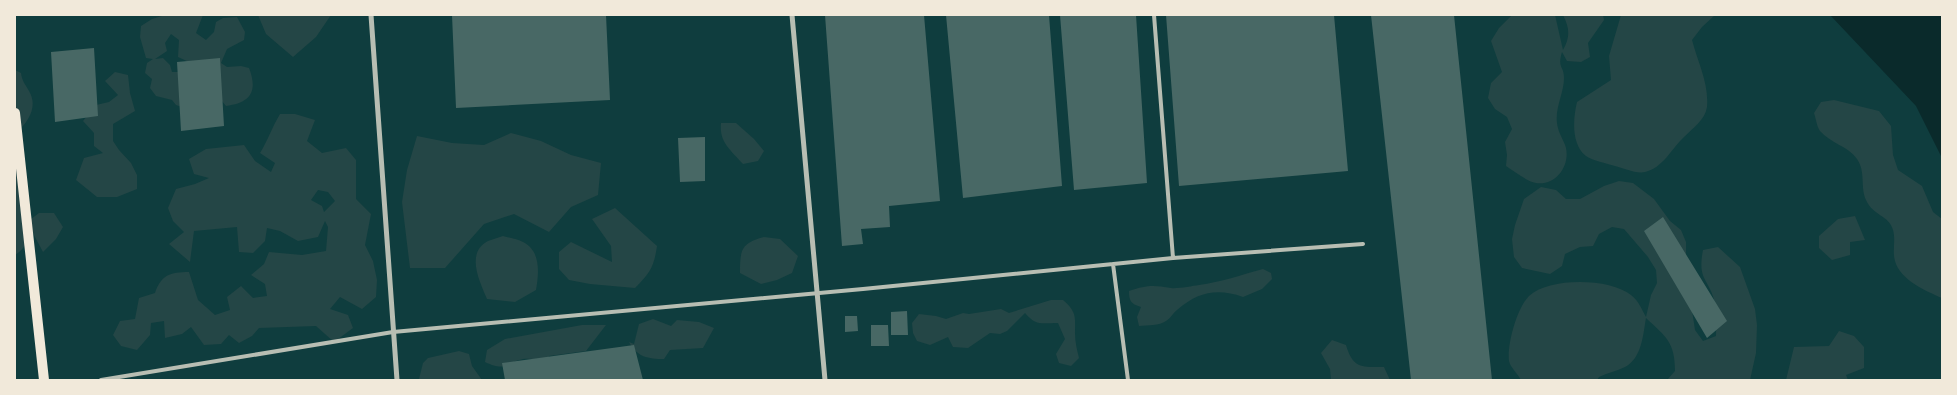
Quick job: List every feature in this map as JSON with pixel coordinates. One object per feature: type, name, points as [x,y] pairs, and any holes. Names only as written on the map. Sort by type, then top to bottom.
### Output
[{"type":"main road","points":[[15,113],[44,380]]},
{"type":"street","points":[[371,15],[397,380]]},
{"type":"street","points":[[792,15],[825,380]]},
{"type":"lane","points":[[1154,15],[1173,258]]},
{"type":"lane","points":[[101,380],[393,332],[1173,258],[1363,244]]},
{"type":"lane","points":[[1112,264],[1128,380]]},
{"type":"shaded area","points":[[165,15],[203,15],[196,33],[206,40],[214,32],[216,22],[223,18],[237,17],[245,32],[244,40],[227,49],[221,63],[227,67],[241,66],[249,68],[253,83],[247,99],[226,106],[191,63],[178,57],[179,40],[171,34],[165,43],[167,51],[155,59],[163,58],[170,65],[172,72],[182,72],[182,107],[176,105],[172,100],[156,96],[150,88],[152,79],[145,73],[147,63],[153,59],[146,58],[140,37],[141,26],[152,19]]},
{"type":"shaded area","points":[[258,15],[331,15],[316,37],[293,57],[266,34]]},
{"type":"shaded area","points":[[1512,15],[1555,15],[1563,50],[1568,33],[1563,15],[1603,15],[1604,20],[1588,43],[1590,57],[1581,62],[1567,61],[1562,52],[1560,64],[1564,74],[1564,84],[1558,106],[1557,123],[1566,148],[1566,162],[1560,174],[1543,183],[1528,180],[1506,166],[1505,142],[1512,129],[1507,117],[1495,109],[1488,98],[1491,83],[1502,72],[1491,41],[1499,28]]},
{"type":"shaded area","points":[[1621,15],[1715,15],[1692,40],[1703,73],[1707,98],[1706,112],[1698,124],[1662,162],[1645,172],[1630,170],[1589,158],[1581,151],[1574,131],[1577,102],[1611,80],[1609,56]]},
{"type":"shaded area","points":[[1830,15],[1942,15],[1942,158],[1916,106]]},
{"type":"shaded area","points":[[15,70],[21,73],[33,102],[29,118],[18,131],[24,195],[20,208],[27,222],[39,213],[54,213],[63,227],[56,239],[43,252],[28,224],[25,245],[15,255]]},
{"type":"shaded area","points":[[115,72],[128,75],[135,111],[113,124],[113,141],[131,163],[137,175],[137,189],[117,197],[97,197],[76,180],[84,158],[103,153],[94,146],[94,133],[83,121],[96,105],[109,102],[118,95],[105,81]]},
{"type":"shaded area","points":[[1834,100],[1879,111],[1891,126],[1893,155],[1898,170],[1922,186],[1933,212],[1942,219],[1942,298],[1914,284],[1902,274],[1894,257],[1894,238],[1891,225],[1869,205],[1864,195],[1860,164],[1849,151],[1829,139],[1819,129],[1814,113],[1821,102]]},
{"type":"shaded area","points":[[280,114],[295,114],[315,120],[307,141],[322,153],[346,148],[356,160],[356,199],[371,214],[365,245],[373,261],[377,280],[376,297],[362,309],[340,297],[330,309],[348,315],[353,328],[334,342],[316,326],[259,328],[252,336],[239,343],[229,335],[221,344],[204,345],[191,327],[182,334],[165,338],[164,321],[151,323],[150,335],[137,350],[121,346],[113,335],[120,321],[135,319],[139,298],[155,293],[163,278],[171,274],[189,272],[198,300],[215,315],[230,310],[227,297],[241,286],[253,298],[267,296],[265,284],[251,275],[264,264],[269,252],[302,255],[326,251],[328,227],[325,221],[318,237],[298,241],[280,231],[267,228],[265,241],[253,253],[239,252],[237,227],[194,231],[190,262],[169,244],[184,232],[173,221],[168,208],[176,189],[209,178],[194,174],[189,159],[206,149],[244,145],[255,161],[271,172],[275,163],[260,153]],"holes":[[[318,190],[328,192],[335,201],[324,212],[322,206],[311,200]]]},
{"type":"shaded area","points":[[721,123],[736,123],[754,139],[764,151],[758,161],[743,164],[724,141]]},
{"type":"shaded area","points":[[511,133],[541,141],[571,155],[601,163],[598,195],[571,207],[549,232],[514,214],[484,224],[445,268],[410,268],[402,202],[407,170],[417,136],[452,143],[484,145]]},
{"type":"shaded area","points":[[1619,181],[1633,183],[1654,199],[1670,221],[1681,230],[1686,242],[1686,270],[1695,330],[1703,341],[1716,336],[1717,315],[1713,295],[1704,279],[1702,268],[1703,250],[1718,247],[1740,267],[1755,309],[1757,325],[1756,353],[1750,380],[1667,380],[1675,371],[1675,361],[1671,346],[1664,335],[1646,318],[1643,339],[1635,358],[1625,367],[1599,377],[1597,380],[1521,380],[1512,368],[1509,354],[1517,317],[1529,296],[1550,285],[1580,282],[1609,285],[1621,289],[1634,297],[1646,317],[1651,295],[1657,283],[1656,270],[1648,257],[1624,229],[1612,227],[1599,234],[1593,246],[1580,247],[1565,254],[1562,266],[1550,274],[1522,268],[1514,257],[1512,239],[1524,199],[1541,187],[1556,190],[1566,199],[1580,199],[1604,186]]},
{"type":"shaded area","points":[[615,208],[657,246],[653,265],[648,274],[635,288],[569,280],[559,269],[559,252],[571,242],[612,262],[611,246],[592,219]]},
{"type":"shaded area","points":[[1855,216],[1865,240],[1850,242],[1850,255],[1832,260],[1819,248],[1819,236],[1838,219]]},
{"type":"shaded area","points":[[503,236],[523,242],[529,246],[536,257],[538,277],[536,290],[515,302],[487,299],[476,268],[477,253],[481,246],[488,241]]},
{"type":"shaded area","points":[[764,237],[780,239],[798,256],[792,273],[777,280],[761,284],[740,273],[740,265],[743,249],[746,245]]},
{"type":"shaded area","points":[[1263,269],[1271,273],[1272,279],[1262,289],[1243,297],[1234,294],[1208,293],[1185,304],[1166,321],[1157,325],[1139,326],[1137,317],[1141,307],[1131,302],[1129,297],[1129,291],[1150,286],[1189,287]]},
{"type":"shaded area","points":[[1051,300],[1063,300],[1073,311],[1075,340],[1079,358],[1071,366],[1059,363],[1056,354],[1065,339],[1058,323],[1036,322],[1025,313],[1007,331],[1000,334],[990,333],[968,348],[953,347],[948,337],[930,345],[917,341],[913,333],[912,323],[919,314],[946,319],[963,313],[969,314],[1001,309],[1009,313]]},
{"type":"shaded area","points":[[653,319],[671,326],[677,320],[699,322],[714,328],[703,348],[670,350],[664,359],[653,358],[639,354],[629,342],[634,344],[639,324]]},
{"type":"shaded area","points":[[582,325],[606,325],[586,351],[549,356],[548,360],[523,359],[505,366],[492,365],[485,362],[487,350],[505,339]]},
{"type":"shaded area","points":[[1839,331],[1854,336],[1864,347],[1864,368],[1846,375],[1848,380],[1786,380],[1794,347],[1829,346]]},
{"type":"shaded area","points":[[1332,340],[1346,345],[1355,363],[1370,367],[1384,367],[1390,380],[1331,380],[1330,369],[1321,353]]},
{"type":"shaded area","points":[[459,351],[469,354],[472,366],[482,380],[419,379],[423,363],[428,358]]},
{"type":"building","points":[[452,15],[606,15],[610,100],[456,108]]},
{"type":"building","points":[[825,15],[924,15],[940,201],[889,206],[890,227],[861,229],[863,244],[842,246]]},
{"type":"building","points":[[946,15],[1049,15],[1062,186],[963,198]]},
{"type":"building","points":[[1060,15],[1136,15],[1147,183],[1074,190]]},
{"type":"building","points":[[1166,15],[1334,15],[1348,171],[1179,186]]},
{"type":"building","points":[[1371,15],[1454,15],[1492,380],[1411,380]]},
{"type":"building","points":[[94,48],[98,116],[55,122],[51,52]]},
{"type":"building","points":[[220,58],[224,126],[181,131],[177,62]]},
{"type":"building","points":[[705,137],[705,181],[680,182],[678,138]]},
{"type":"building","points":[[1663,217],[1727,321],[1707,338],[1644,231]]},
{"type":"building","points":[[907,311],[908,335],[891,335],[891,312]]},
{"type":"building","points":[[845,316],[857,316],[858,331],[845,332]]},
{"type":"building","points":[[871,325],[888,325],[889,346],[871,346]]},
{"type":"building","points":[[634,345],[643,380],[505,380],[502,363]]}]
